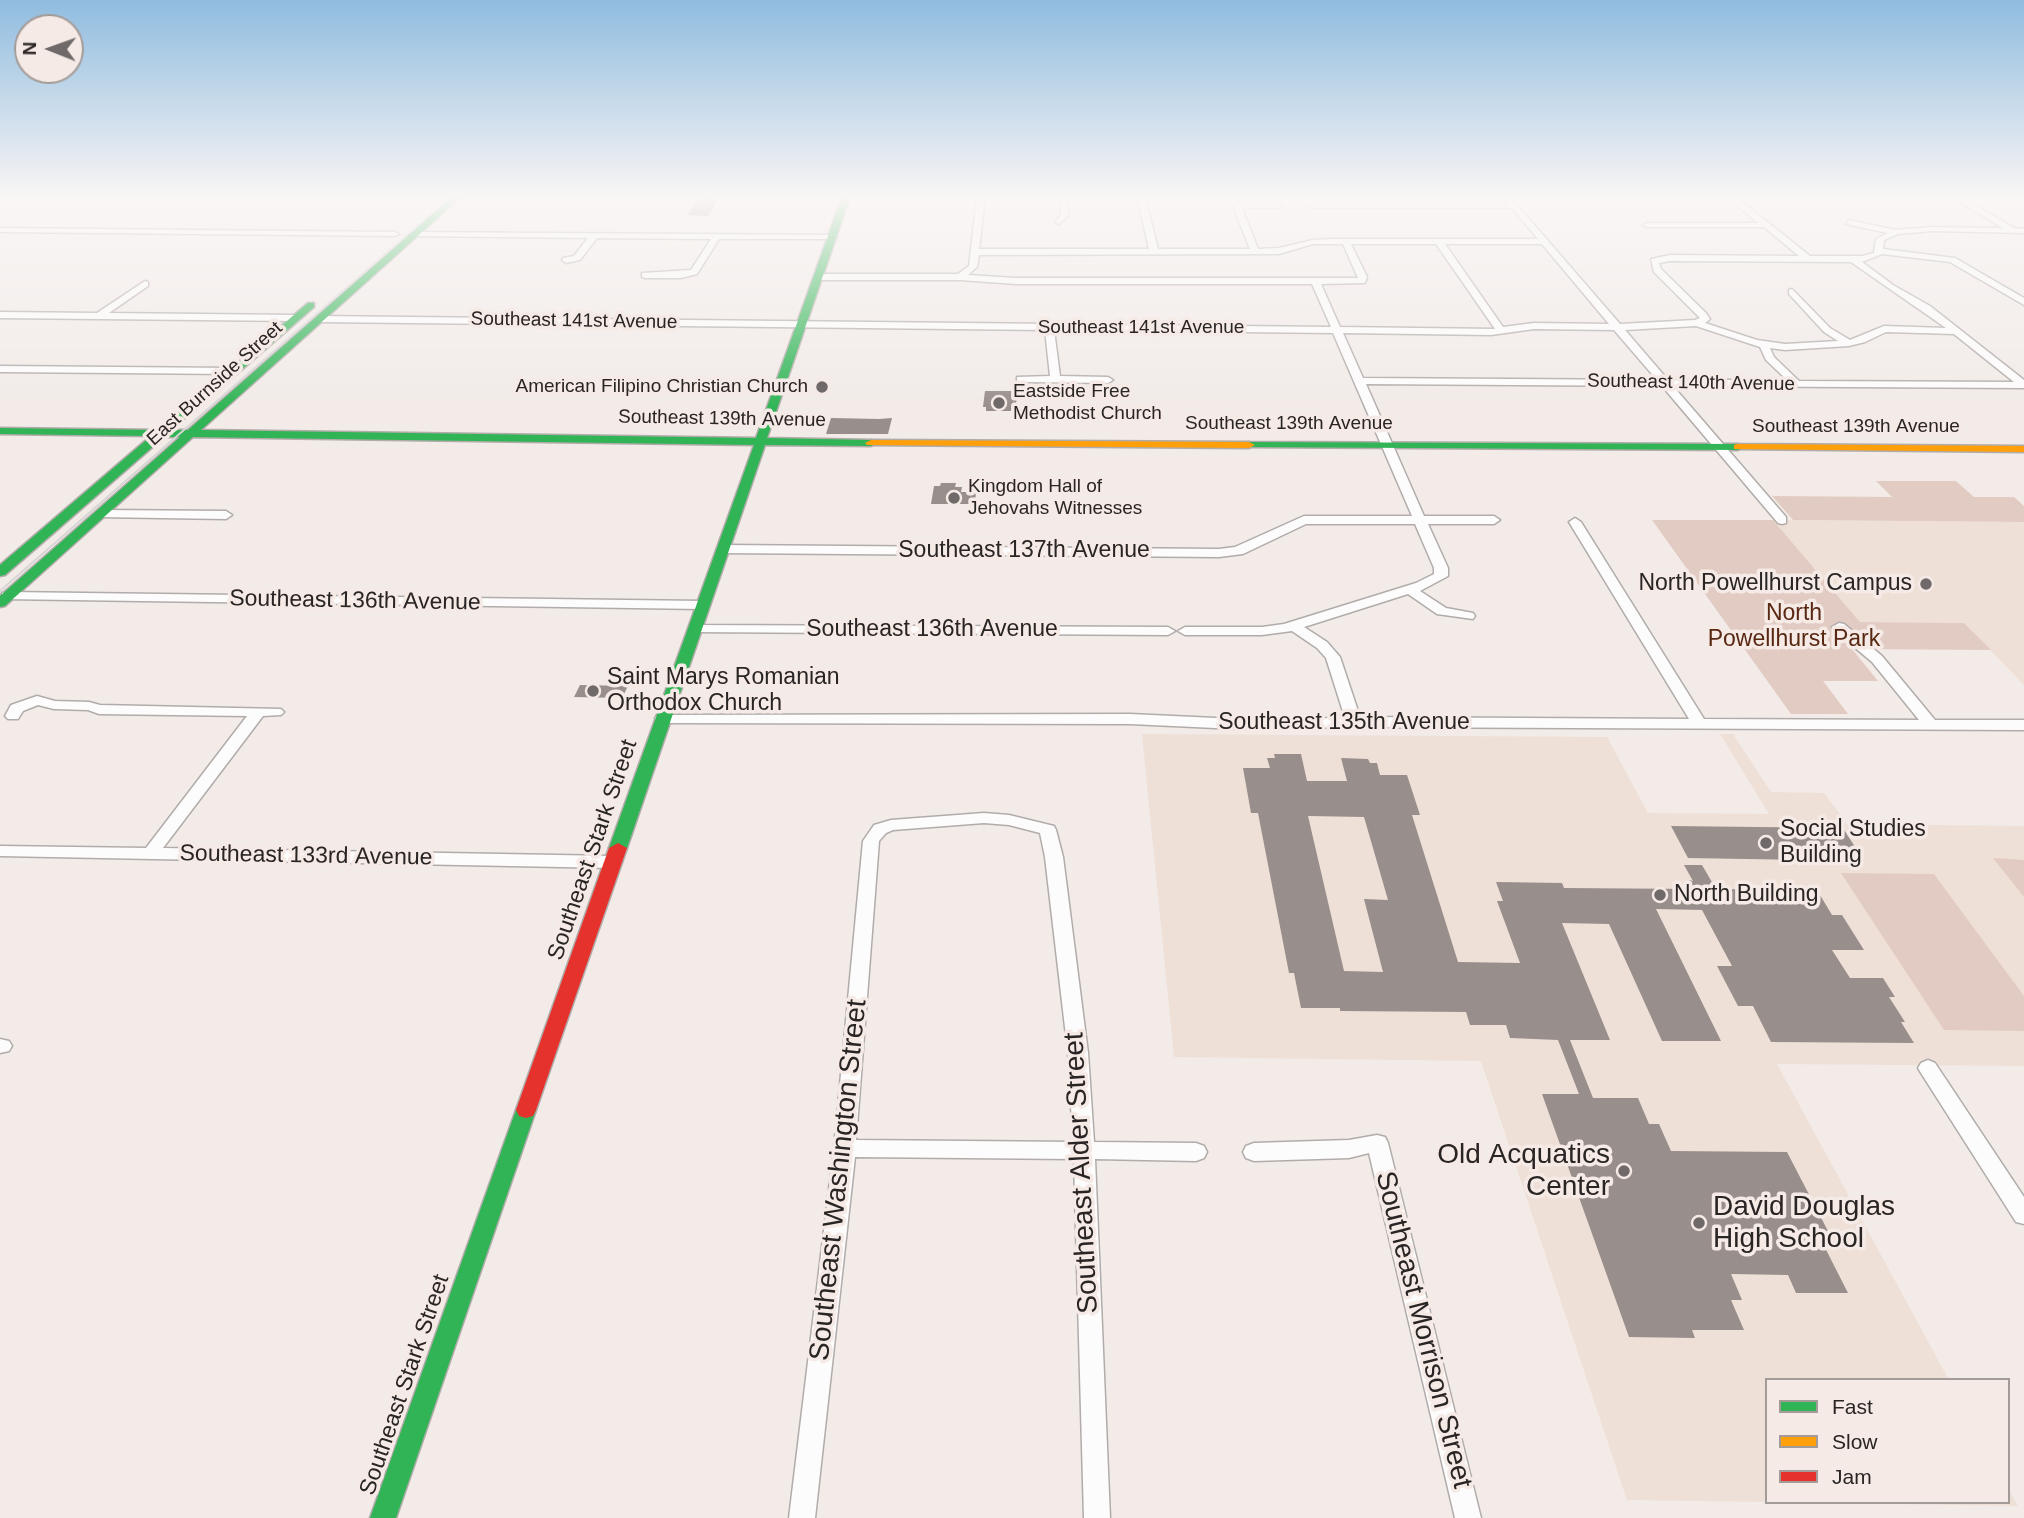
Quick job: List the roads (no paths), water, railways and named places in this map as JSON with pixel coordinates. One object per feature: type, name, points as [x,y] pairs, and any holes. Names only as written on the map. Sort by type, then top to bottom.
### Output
[{"type":"street","name":"East Burnside Street","points":[[4,600],[101,514],[233,371],[356,268]]},
{"type":"street","name":"East Burnside Street","points":[[0,572],[319,319],[377,268]]},
{"type":"street","points":[[645,275],[690,275],[697,268]]},
{"type":"street","name":"Southeast Stark Street","points":[[383,1518],[822,268]]},
{"type":"street","points":[[960,277],[971,268]]},
{"type":"street","points":[[819,277],[1316,283],[1362,281],[1359,268]]},
{"type":"street","points":[[1457,268],[1501,331]]},
{"type":"street","points":[[1566,268],[1782,520]]},
{"type":"street","points":[[1656,268],[1706,319],[1697,323]]},
{"type":"street","points":[[1865,268],[1890,287],[1927,308],[2024,385]]},
{"type":"street","points":[[1965,268],[2024,302]]},
{"type":"street","points":[[1185,631],[1262,631],[1294,625],[1435,581],[1441,576],[1442,572],[1316,283]]},
{"type":"street","points":[[100,316],[145,284]]},
{"type":"street","points":[[1792,292],[1827,330],[1849,343]]},
{"type":"street","points":[[0,315],[296,318]]},
{"type":"street","name":"Southeast 141st Avenue","points":[[319,319],[1501,331],[1534,326],[1697,323],[1764,345],[1802,346],[1849,343],[1884,329],[1955,331]]},
{"type":"street","points":[[1049,327],[1055,379]]},
{"type":"street","points":[[1764,345],[1770,358],[1797,384]]},
{"type":"street","points":[[0,369],[233,371]]},
{"type":"street","points":[[1021,379],[1108,380]]},
{"type":"street","name":"Southeast 140th Avenue","points":[[1357,381],[2024,385]]},
{"type":"street","name":"Southeast 139th Avenue","points":[[0,431],[761,441],[2024,449]]},
{"type":"street","points":[[101,514],[226,515]]},
{"type":"street","name":"Southeast 137th Avenue","points":[[723,549],[1219,553],[1238,551],[1291,525],[1318,519],[1494,520]]},
{"type":"street","points":[[1575,522],[1699,723]]},
{"type":"street","points":[[1409,589],[1442,611],[1468,616]]},
{"type":"street","name":"Southeast 136th Avenue","points":[[4,600],[703,605]]},
{"type":"street","points":[[1294,625],[1334,657],[1354,722]]},
{"type":"street","points":[[1839,626],[1877,659],[1930,724]]},
{"type":"street","name":"Southeast 136th Avenue","points":[[695,628],[1168,631]]},
{"type":"street","points":[[13,716],[16,708],[37,700],[54,705],[89,706],[99,709],[268,711],[150,853]]},
{"type":"street","name":"Southeast 135th Avenue","points":[[663,718],[1130,719],[1237,724],[1354,722],[2024,725]]},
{"type":"street","name":"Southeast Washington Street","points":[[802,1518],[845,1148],[871,841],[880,829],[891,825],[985,818],[1009,820],[1048,830]]},
{"type":"street","name":"Southeast Alder Street","points":[[1048,830],[1078,1053],[1097,1518]]},
{"type":"street","name":"Southeast 133rd Avenue","points":[[0,851],[613,862]]},
{"type":"street","points":[[1928,1068],[2024,1215]]},
{"type":"street","name":"Southeast Morrison Street","points":[[1254,1152],[1349,1149],[1377,1143],[1468,1518]]},
{"type":"street","points":[[845,1148],[1196,1152]]},
{"type":"tram line","points":[[0,591],[369,268]]},
{"type":"place","name":"American Filipino Christian Church","points":[[822,387]]},
{"type":"place","name":"Eastside Free Methodist Church","points":[[999,403]]},
{"type":"place","name":"Kingdom Hall of Jehovahs Witnesses","points":[[954,498]]},
{"type":"place","name":"North Powellhurst Campus","points":[[1926,584]]},
{"type":"place","name":"Saint Marys Romanian Orthodox Church","points":[[593,691]]},
{"type":"place","name":"Social Studies Building","points":[[1766,843]]},
{"type":"place","name":"North Building","points":[[1660,895]]},
{"type":"place","name":"Old Acquatics Center","points":[[1624,1171]]},
{"type":"place","name":"David Douglas High School","points":[[1699,1223]]},
{"type":"park label","name":"North Powellhurst Park","points":[[1794,627]]}]
